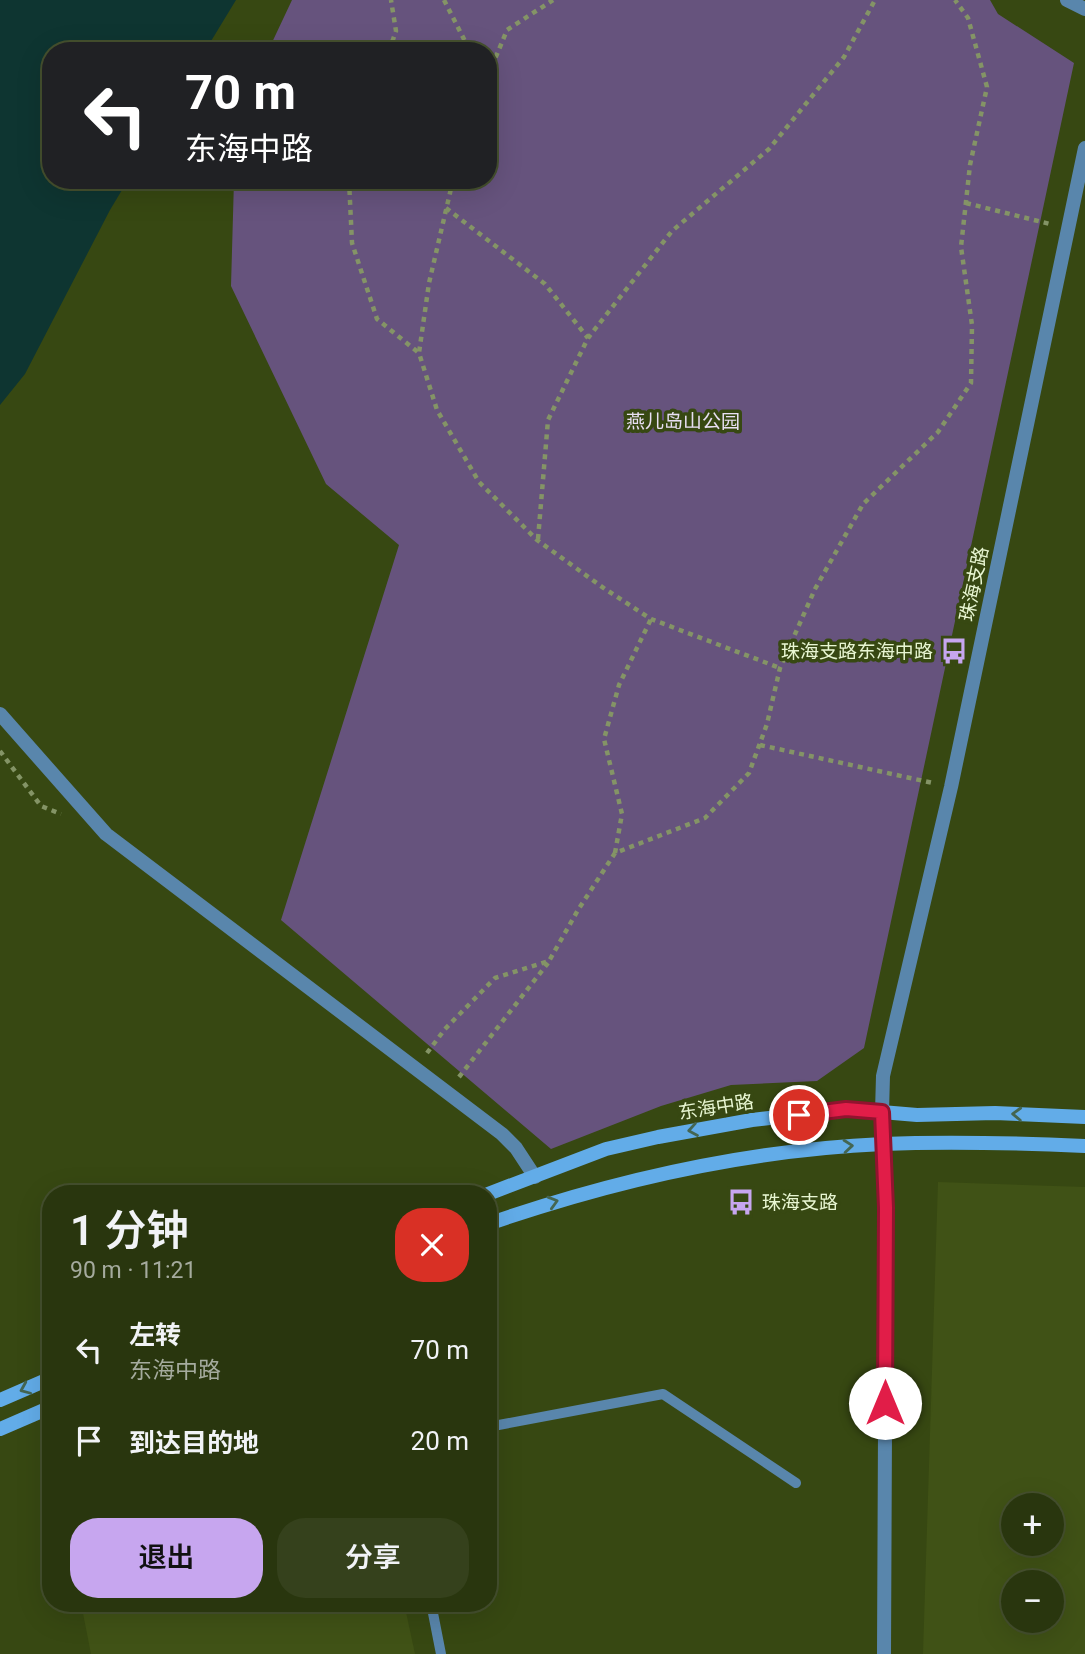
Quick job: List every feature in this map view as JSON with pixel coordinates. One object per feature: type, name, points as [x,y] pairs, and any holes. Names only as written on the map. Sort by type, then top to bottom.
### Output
[{"type":"main road","name":"东海中路","points":[[497,1191],[607,1149],[752,1120],[846,1109],[917,1115],[995,1113],[1085,1117]]},
{"type":"main road","points":[[497,1221],[618,1184],[709,1164],[782,1153],[884,1144],[995,1143],[1085,1146]]},
{"type":"main road","points":[[0,1400],[42,1382]]},
{"type":"main road","points":[[0,1429],[42,1411]]},
{"type":"street","points":[[1067,0],[1085,9]]},
{"type":"street","name":"珠海支路","points":[[884,1654],[883,1076],[951,787],[1085,148]]},
{"type":"street","points":[[0,713],[106,834],[448,1092],[516,1148],[535,1177]]},
{"type":"lane","points":[[497,1425],[663,1394],[796,1483]]},
{"type":"lane","points":[[433,1612],[441,1654]]},
{"type":"path","points":[[391,0],[396,31],[392,42]]},
{"type":"path","points":[[444,0],[466,42]]},
{"type":"path","points":[[497,54],[507,30],[553,0]]},
{"type":"path","points":[[537,540],[548,420],[588,338],[673,231],[769,149],[844,57],[875,0]]},
{"type":"path","points":[[615,853],[705,818],[749,773],[767,724],[780,668],[816,589],[863,504],[938,432],[971,383],[972,325],[961,247],[970,165],[987,88],[968,18],[955,0]]},
{"type":"path","points":[[349,189],[352,243],[377,319],[419,353]]},
{"type":"path","points":[[451,189],[429,283],[419,353],[436,410],[479,482],[537,540],[651,619],[780,668]]},
{"type":"path","points":[[966,202],[1069,229]]},
{"type":"path","points":[[446,208],[545,284],[588,338]]},
{"type":"path","points":[[448,1092],[549,961],[615,853],[622,814],[604,739],[619,685],[651,619]]},
{"type":"path","points":[[760,745],[951,787]]},
{"type":"path","points":[[416,1068],[444,1029],[495,978],[549,961]]},
{"type":"shaded area","points":[[938,1182],[1085,1187],[1085,1654],[923,1654]]},
{"type":"shaded area","points":[[83,1612],[406,1612],[415,1654],[91,1654]]},
{"type":"green space","name":"燕儿岛山公园","points":[[292,0],[990,0],[998,14],[1074,63],[864,1048],[817,1081],[731,1085],[661,1106],[551,1149],[281,920],[399,545],[326,484],[231,286],[234,189],[497,189],[497,42],[272,42]]},
{"type":"water","points":[[0,0],[236,0],[210,42],[42,42],[42,189],[123,189],[25,374],[0,405]]},
{"type":"place","name":"珠海支路东海中路","points":[[954,651]]},
{"type":"place","name":"珠海支路","points":[[741,1202]]},
{"type":"route","points":[[799,1115],[846,1109],[882,1112],[886,1208],[885,1403]]}]
